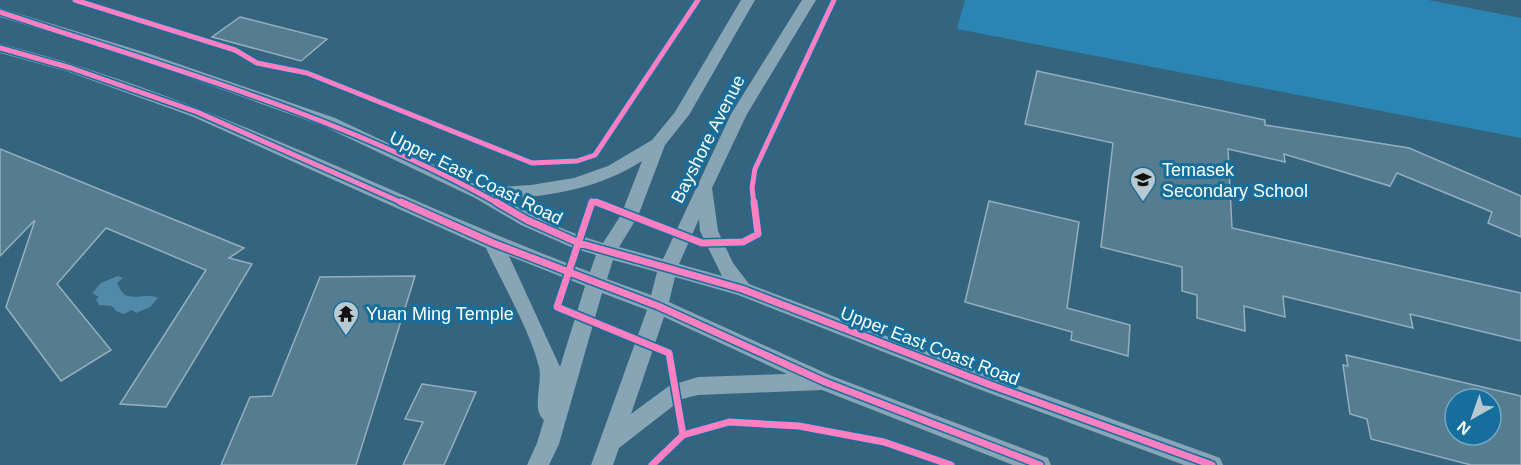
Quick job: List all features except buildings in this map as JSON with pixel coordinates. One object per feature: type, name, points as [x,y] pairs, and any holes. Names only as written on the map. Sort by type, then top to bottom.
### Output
[{"type":"main road","name":"Bayshore Avenue","points":[[548,444],[583,320],[607,251],[628,216],[658,143],[681,115],[748,0]]},
{"type":"main road","name":"Bayshore Avenue","points":[[602,465],[658,306],[668,268],[739,114],[808,0]]},
{"type":"main road","name":"Upper East Coast Road","points":[[0,12],[142,56],[329,122],[481,194],[527,220],[579,243],[742,290],[999,388],[1212,465]]},
{"type":"main road","points":[[0,48],[70,68],[197,112],[493,243],[658,306],[825,382],[1040,465]]},
{"type":"main road","points":[[481,194],[532,192],[584,184],[631,163],[658,143]]},
{"type":"main road","points":[[704,187],[709,231],[726,267],[742,290]]},
{"type":"main road","points":[[493,243],[543,349],[550,369],[548,444],[538,465]]},
{"type":"main road","points":[[609,443],[676,392],[717,385],[825,382]]},
{"type":"shaded area","points":[[965,0],[1428,0],[1521,18],[1521,138],[957,29]]},
{"type":"shaded area","points":[[118,276],[123,278],[117,283],[125,295],[158,298],[150,307],[136,313],[132,310],[124,314],[116,311],[112,306],[99,305],[96,299],[99,297],[92,293],[101,283]]},
{"type":"cycle path","points":[[75,0],[235,50],[257,63],[307,73],[532,163],[577,161],[595,155],[698,0]]},
{"type":"cycle path","points":[[683,435],[669,353],[557,307],[592,201],[702,243],[743,242],[758,234],[752,188],[755,169],[834,0]]},
{"type":"cycle path","points":[[0,12],[142,56],[329,122],[481,194],[527,220],[579,243],[742,289],[988,384],[1212,465]]},
{"type":"cycle path","points":[[0,48],[71,68],[197,112],[493,243],[658,306],[825,382],[1040,465]]},
{"type":"cycle path","points":[[652,465],[683,435],[729,422],[799,426],[884,442],[951,465]]},
{"type":"place","name":"Temasek Secondary School","points":[[1143,203]]},
{"type":"place","name":"Yuan Ming Temple","points":[[346,337]]}]
